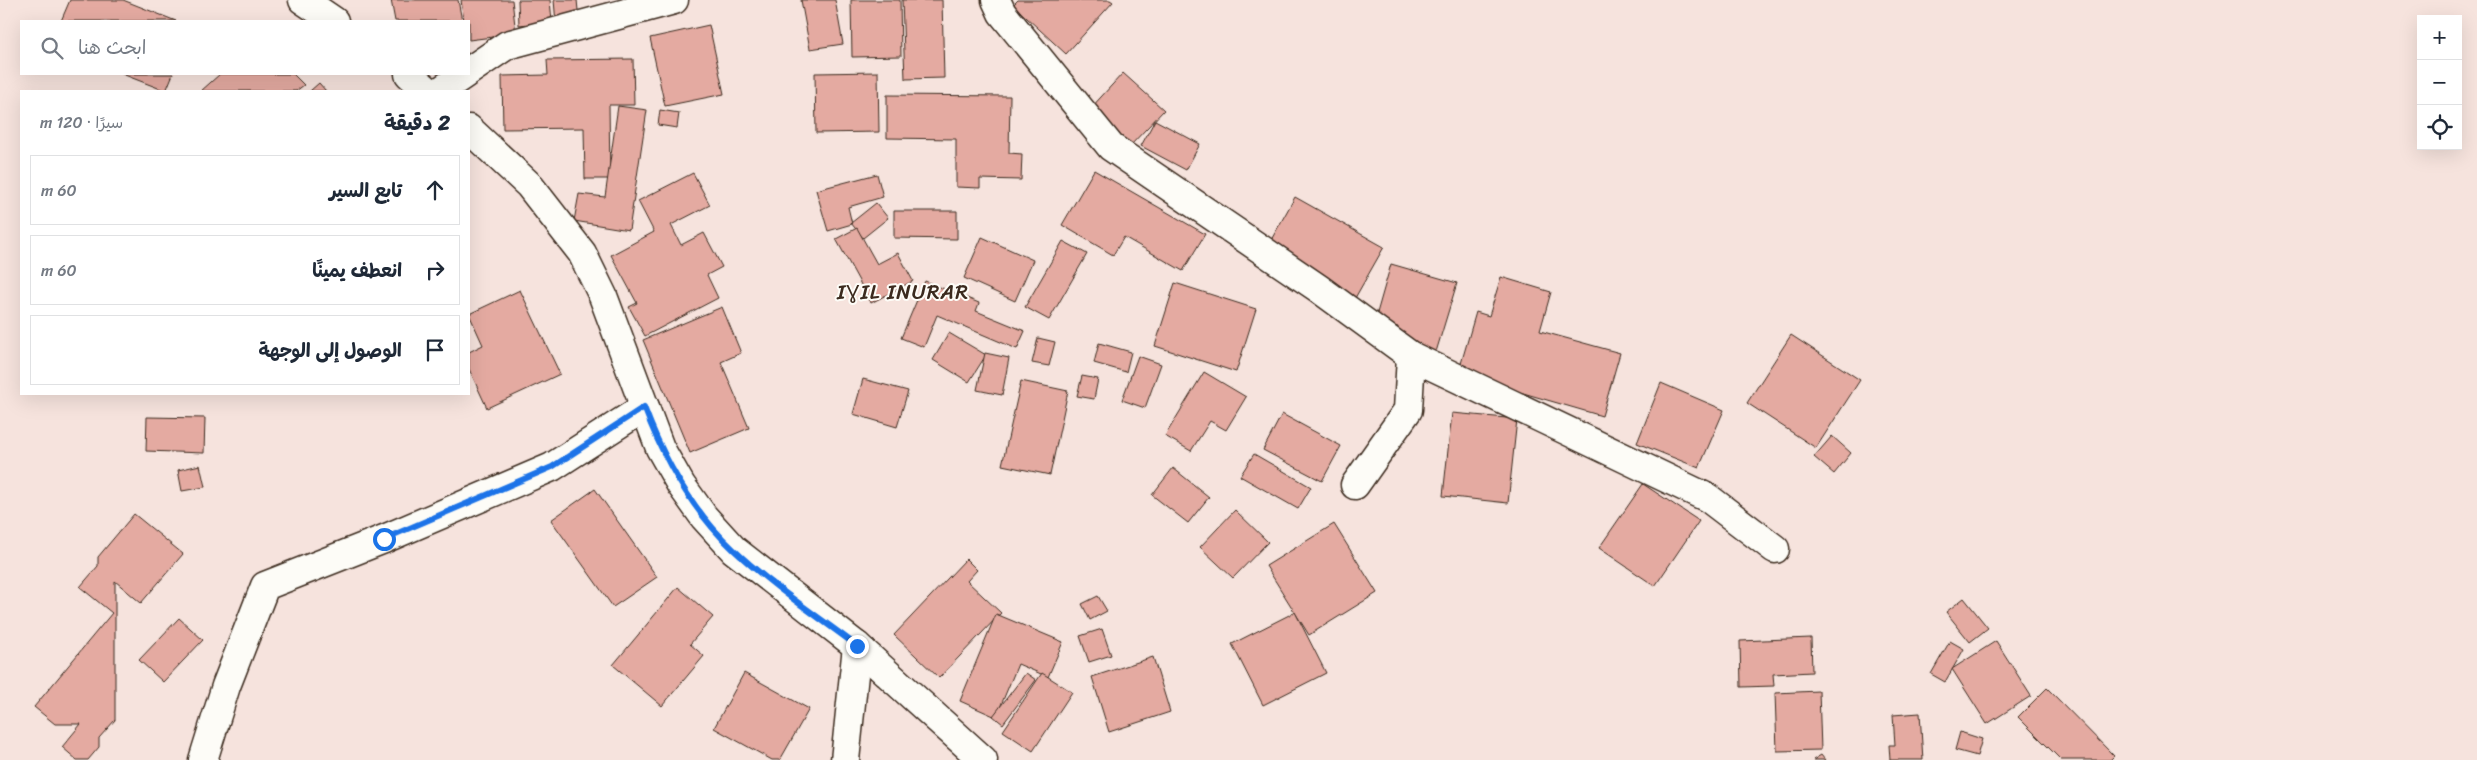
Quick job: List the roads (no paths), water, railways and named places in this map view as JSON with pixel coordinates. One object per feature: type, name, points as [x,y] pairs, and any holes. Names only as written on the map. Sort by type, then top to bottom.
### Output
[{"type":"street","points":[[303,0],[333,20]]},
{"type":"street","points":[[470,70],[507,45],[674,0]]},
{"type":"street","points":[[996,0],[1002,13],[1112,147],[1318,288],[1411,356],[1708,498],[1775,549]]},
{"type":"street","points":[[410,75],[427,90]]},
{"type":"street","points":[[441,90],[464,75]]},
{"type":"street","points":[[470,130],[529,185],[582,253],[603,296],[660,448],[681,485],[704,517],[734,550],[759,572],[857,646],[983,760]]},
{"type":"street","points":[[1355,485],[1408,410],[1411,356]]},
{"type":"street","points":[[203,760],[226,686],[265,586],[384,539],[552,467],[644,407]]},
{"type":"street","points":[[845,760],[857,646]]},
{"type":"district","name":"IƔIL INURAR","points":[[903,292]]}]
